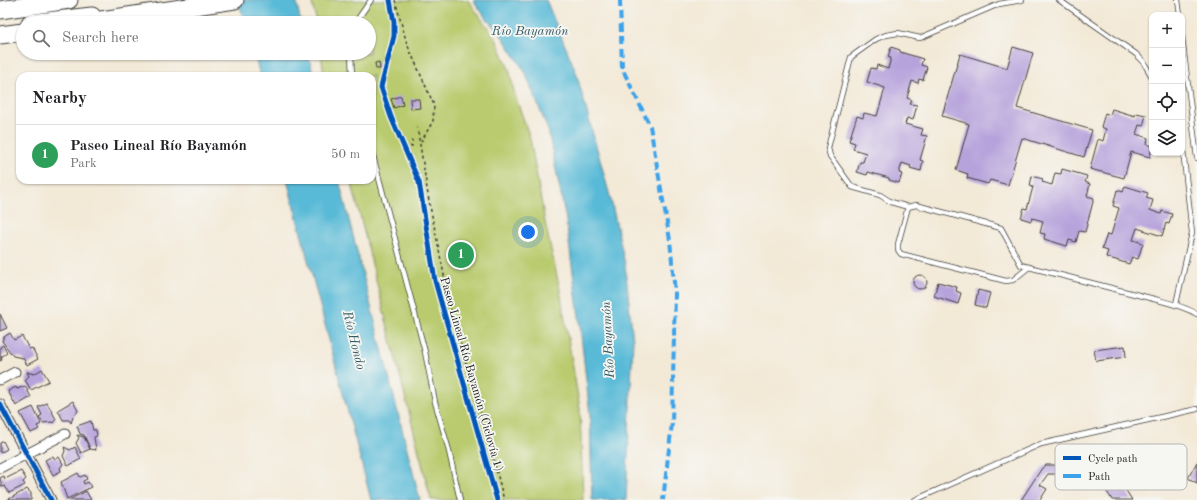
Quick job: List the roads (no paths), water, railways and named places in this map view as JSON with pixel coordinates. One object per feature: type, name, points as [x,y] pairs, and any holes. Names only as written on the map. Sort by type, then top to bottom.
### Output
[{"type":"highway","points":[[0,10],[69,0]]},
{"type":"highway","points":[[126,16],[235,0]]},
{"type":"highway","points":[[92,16],[133,15]]},
{"type":"highway","points":[[0,28],[16,25]]},
{"type":"highway","points":[[0,35],[16,33]]},
{"type":"street","points":[[0,380],[15,372]]},
{"type":"street","points":[[0,404],[51,500]]},
{"type":"street","points":[[0,468],[65,434]]},
{"type":"lane","points":[[360,16],[371,0]]},
{"type":"lane","points":[[1022,0],[999,4],[920,38],[898,33],[886,35],[876,39],[851,56],[828,148],[830,156],[852,187],[880,195],[891,202],[908,207],[916,205],[1001,228],[1021,265],[1176,304],[1197,314]]},
{"type":"lane","points":[[1059,0],[1136,54],[1143,61],[1149,72]]},
{"type":"lane","points":[[1178,0],[1180,12]]},
{"type":"lane","points":[[1183,48],[1197,158]]},
{"type":"lane","points":[[351,60],[352,72]]},
{"type":"lane","points":[[1176,304],[1192,233],[1184,156]]},
{"type":"lane","points":[[376,167],[425,352],[435,402],[448,447],[460,500]]},
{"type":"lane","points":[[908,207],[898,244],[898,250],[901,254],[1006,281],[1014,280],[1029,267]]},
{"type":"lane","points":[[915,500],[1042,444],[1197,409]]},
{"type":"water","points":[[238,0],[296,0],[299,16],[243,16]]},
{"type":"water","name":"Río Bayamón","points":[[473,0],[546,0],[576,72],[611,200],[625,264],[633,341],[626,500],[592,500],[590,415],[579,317],[566,220],[548,130],[525,72],[500,33],[488,21]]},
{"type":"water","points":[[256,60],[310,60],[313,72],[259,72]]},
{"type":"water","name":"Río Hondo","points":[[288,184],[340,184],[420,500],[371,500]]},
{"type":"place","name":"Paseo Lineal Río Bayamón","points":[[461,255]]}]
